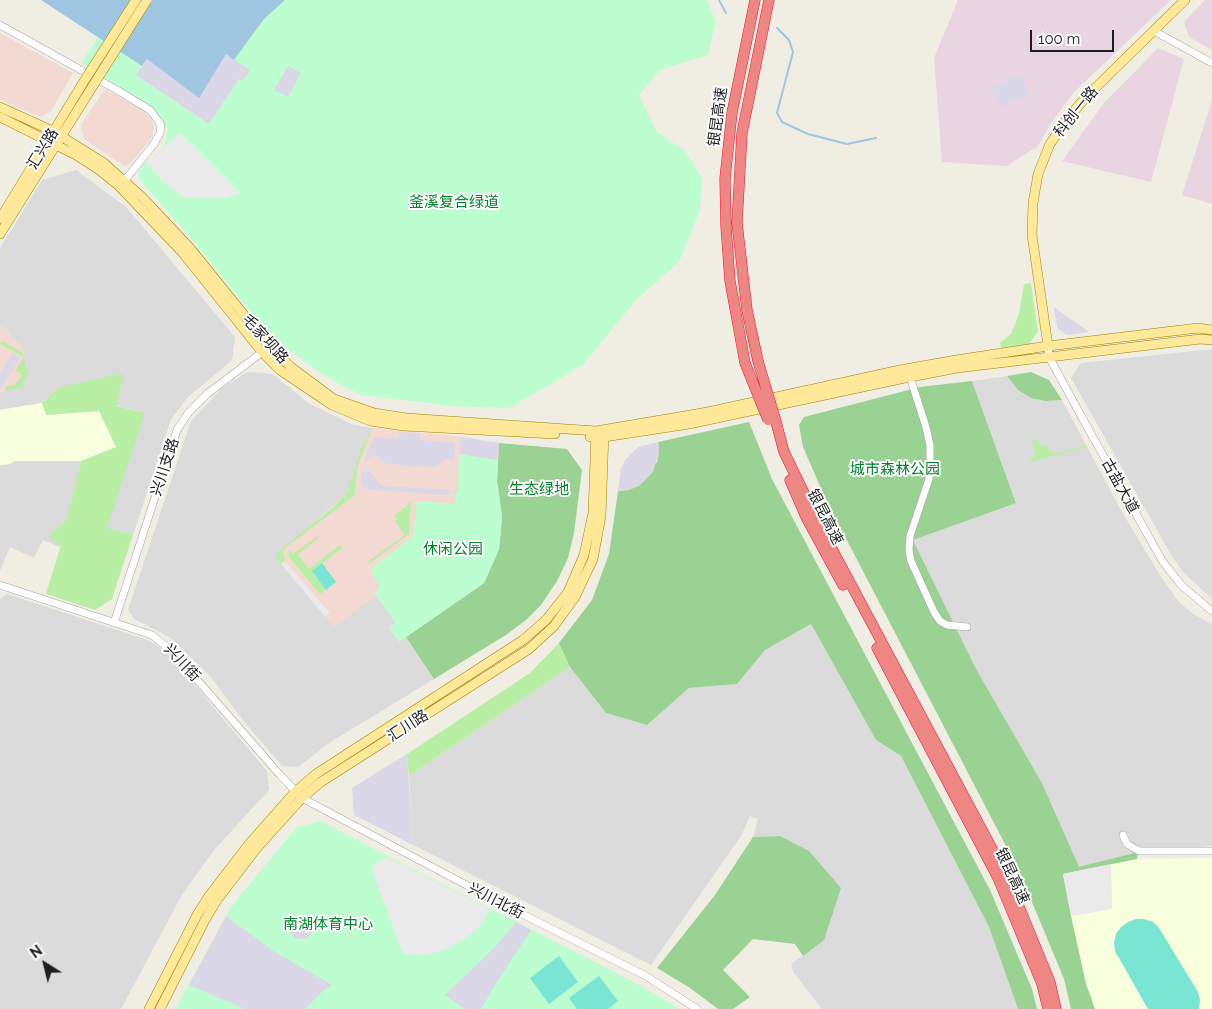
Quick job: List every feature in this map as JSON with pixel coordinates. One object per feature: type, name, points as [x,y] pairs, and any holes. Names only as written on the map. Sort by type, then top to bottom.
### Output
[{"type":"highway","name":"银昆高速","points":[[755,0],[732,113],[725,178],[730,281],[745,363],[784,452],[823,532],[1006,875],[1050,982],[1056,1009]]},
{"type":"highway","name":"银昆高速","points":[[769,0],[759,41],[742,133],[737,223],[747,310],[782,462],[806,517],[998,878],[1042,984],[1048,1009]]},
{"type":"main road","points":[[90,81],[136,0]]},
{"type":"main road","points":[[90,81],[147,0]]},
{"type":"main road","name":"科创一路","points":[[1048,346],[1032,235],[1033,203],[1038,174],[1050,144],[1085,98],[1185,0]]},
{"type":"main road","name":"汇兴路","points":[[0,219],[90,81]]},
{"type":"main road","name":"毛家坝路","points":[[0,107],[54,138],[104,163],[125,180],[190,248],[280,370],[332,405],[370,421],[404,426],[600,434]]},
{"type":"main road","name":"毛家坝路","points":[[0,117],[54,138],[118,185],[182,252],[266,349]]},
{"type":"main road","points":[[0,234],[54,138]]},
{"type":"main road","points":[[600,434],[900,370],[1048,346],[1198,328],[1212,330]]},
{"type":"main road","points":[[600,434],[689,424],[958,368],[1200,339],[1212,340]]},
{"type":"main road","name":"汇川路","points":[[160,1009],[217,900],[316,774],[523,640],[546,620],[568,592],[584,555],[593,513],[600,434]]},
{"type":"main road","name":"汇川路","points":[[149,1009],[209,896],[249,844],[299,795]]},
{"type":"street","points":[[0,25],[150,110],[160,125],[160,133],[154,144],[125,180]]},
{"type":"street","points":[[1154,31],[1212,63]]},
{"type":"street","name":"古盐大道","points":[[1048,346],[1049,357],[1163,562],[1182,586],[1212,611]]},
{"type":"street","name":"兴川支路","points":[[114,623],[177,430],[188,412],[207,394],[266,349]]},
{"type":"street","points":[[910,377],[926,427],[930,454],[929,479],[910,536],[908,550],[911,561],[940,621],[947,625],[967,627]]},
{"type":"street","name":"兴川街","points":[[0,585],[152,635],[163,643],[190,671],[299,795]]},
{"type":"street","name":"兴川北街","points":[[299,795],[504,905],[646,976],[698,1009]]},
{"type":"street","points":[[1123,835],[1127,844],[1139,851],[1212,850]]},
{"type":"shaded area","points":[[41,0],[285,0],[264,19],[234,60],[226,54],[199,98],[147,59],[142,66]]},
{"type":"shaded area","points":[[958,0],[1171,0],[1073,93],[1052,122],[1038,146],[1007,166],[942,162],[934,58]]},
{"type":"shaded area","points":[[1205,0],[1212,0],[1212,50],[1189,37],[1184,22]]},
{"type":"shaded area","points":[[0,33],[73,73],[51,111],[40,117],[0,100]]},
{"type":"shaded area","points":[[1158,48],[1184,59],[1151,182],[1062,161],[1104,103]]},
{"type":"shaded area","points":[[226,54],[250,70],[243,81],[239,79],[209,124],[136,75],[147,59]]},
{"type":"shaded area","points":[[288,66],[301,73],[288,97],[274,90]]},
{"type":"shaded area","points":[[1020,74],[1029,94],[1001,107],[992,88]]},
{"type":"shaded area","points":[[105,89],[142,110],[151,119],[154,128],[151,139],[130,164],[124,166],[84,139],[81,125]]},
{"type":"shaded area","points":[[1212,100],[1212,204],[1182,195]]},
{"type":"shaded area","points":[[180,133],[240,193],[225,198],[191,198],[182,196],[165,183],[146,162]]},
{"type":"shaded area","points":[[76,170],[126,207],[235,337],[232,360],[189,396],[171,419],[133,535],[106,528],[144,413],[58,388],[42,403],[0,410],[0,392],[22,387],[28,374],[21,346],[0,325],[0,248],[42,180]]},
{"type":"shaded area","points":[[1054,307],[1089,332],[1067,335],[1057,328]]},
{"type":"shaded area","points":[[0,325],[9,331],[8,334],[15,341],[22,345],[28,374],[22,387],[0,392]]},
{"type":"shaded area","points":[[1212,350],[1212,599],[1184,573],[1173,558],[1071,378],[1081,363]]},
{"type":"shaded area","points":[[13,353],[20,358],[0,389],[0,373]]},
{"type":"shaded area","points":[[247,372],[273,374],[308,403],[351,424],[371,428],[347,494],[319,518],[396,623],[389,627],[399,641],[406,637],[434,679],[329,743],[298,767],[282,766],[242,719],[210,676],[171,638],[134,619],[128,610],[191,421],[221,389]]},
{"type":"shaded area","points":[[1007,376],[1018,390],[1031,398],[1045,401],[1062,400],[1122,512],[1160,575],[1178,601],[1193,614],[1212,624],[1212,846],[1138,852],[1079,868],[1042,783],[976,670],[913,540],[1016,502],[972,381]]},
{"type":"shaded area","points":[[42,403],[46,415],[99,411],[117,448],[81,461],[14,461],[10,464],[0,465],[0,410]]},
{"type":"shaded area","points":[[371,428],[457,436],[499,443],[497,481],[399,642],[389,628],[396,623],[376,596],[334,627],[276,558],[280,550],[347,494],[362,445],[364,445]]},
{"type":"shaded area","points":[[399,432],[420,434],[420,440],[455,443],[454,461],[445,459],[436,467],[415,467],[384,463],[378,456],[372,456],[364,462],[374,437],[398,439]]},
{"type":"shaded area","points":[[461,437],[499,443],[498,460],[459,454]]},
{"type":"shaded area","points":[[658,442],[659,452],[653,472],[639,486],[629,490],[618,491],[621,468],[625,460],[638,447]]},
{"type":"shaded area","points":[[14,461],[81,461],[67,518],[49,537],[61,544],[60,547],[43,540],[34,558],[10,547],[0,571],[0,465],[10,464]]},
{"type":"shaded area","points":[[362,470],[369,471],[382,486],[451,490],[446,495],[366,489],[361,485]]},
{"type":"shaded area","points":[[285,561],[330,613],[325,617],[281,564]]},
{"type":"shaded area","points":[[322,563],[336,582],[326,590],[312,571]]},
{"type":"shaded area","points":[[7,594],[148,640],[164,650],[267,771],[269,790],[215,849],[183,893],[121,1009],[0,1009],[0,599]]},
{"type":"shaded area","points":[[811,624],[876,740],[901,756],[989,927],[1018,1009],[822,1009],[793,972],[791,964],[824,940],[780,836],[753,837],[758,819],[750,816],[741,836],[651,965],[413,845],[409,776],[570,667],[606,713],[647,725],[689,688],[737,684],[765,650]]},
{"type":"shaded area","points":[[407,754],[413,845],[354,815],[352,788]]},
{"type":"shaded area","points":[[387,857],[490,909],[484,921],[475,931],[447,949],[426,955],[403,954],[371,867]]},
{"type":"shaded area","points":[[1212,858],[1212,1009],[1095,1009],[1086,984],[1071,916],[1112,909],[1111,864],[1137,859]]},
{"type":"shaded area","points":[[1111,864],[1112,909],[1071,916],[1063,874]]},
{"type":"shaded area","points":[[301,915],[309,919],[313,927],[309,935],[301,939],[293,935],[289,927],[293,919]]},
{"type":"shaded area","points":[[226,916],[272,950],[332,985],[305,1009],[245,1009],[189,985]]},
{"type":"shaded area","points":[[1136,919],[1153,922],[1159,928],[1198,992],[1200,1000],[1199,1009],[1148,1009],[1115,951],[1116,934],[1121,927]]},
{"type":"shaded area","points":[[516,922],[531,930],[481,1009],[465,1009],[445,995],[495,947]]},
{"type":"shaded area","points":[[559,956],[578,982],[549,1004],[530,978]]},
{"type":"shaded area","points":[[599,976],[618,1001],[608,1009],[577,1009],[569,998]]},
{"type":"green space","name":"釜溪复合绿道","points":[[285,0],[707,0],[716,22],[708,55],[660,70],[639,95],[657,132],[684,150],[702,178],[700,210],[679,262],[636,300],[583,365],[509,408],[452,406],[361,395],[325,376],[285,347],[258,321],[196,244],[140,180],[138,172],[146,162],[165,183],[182,196],[191,198],[225,198],[240,193],[180,133],[163,148],[168,129],[153,110],[82,62],[98,37],[142,66],[136,75],[209,124],[240,78],[243,81],[250,70],[234,60],[264,19]]},
{"type":"green space","points":[[1031,283],[1038,332],[1029,344],[1001,348],[1000,343],[1011,334],[1019,314],[1024,284]]},
{"type":"green space","points":[[2,341],[21,352],[22,350],[28,374],[22,387],[5,391],[6,386],[15,385],[22,375],[16,371],[23,357],[0,344]]},
{"type":"green space","points":[[1031,372],[1049,380],[1062,400],[1045,401],[1031,398],[1018,390],[1007,376]]},
{"type":"green space","points":[[123,373],[117,406],[145,413],[107,528],[133,535],[112,599],[95,610],[46,594],[61,545],[48,537],[67,518],[81,461],[116,447],[99,411],[46,415],[42,403],[58,388]]},
{"type":"green space","name":"城市森林公园","points":[[972,381],[1016,503],[913,540],[976,669],[1042,783],[1079,867],[1138,852],[1137,859],[1063,874],[1086,984],[1095,1009],[1071,1009],[1064,979],[1019,871],[827,502],[803,447],[799,425],[804,417],[920,387]]},
{"type":"green space","points":[[749,422],[772,479],[990,890],[1032,989],[1037,1009],[1018,1009],[989,927],[901,756],[876,740],[811,624],[765,650],[737,684],[689,688],[647,725],[606,713],[570,667],[559,643],[592,600],[609,554],[618,491],[629,490],[657,462],[658,442]]},
{"type":"green space","points":[[371,428],[358,465],[354,496],[285,548],[283,553],[285,561],[281,564],[276,558],[280,550],[347,494],[362,445],[364,445]]},
{"type":"green space","points":[[1038,439],[1041,446],[1045,445],[1056,454],[1086,445],[1087,447],[1027,463],[1033,458],[1035,452],[1032,441]]},
{"type":"green space","name":"生态绿地","points":[[499,443],[567,449],[582,470],[574,533],[568,558],[557,581],[541,605],[526,620],[506,635],[434,679],[406,637],[484,583],[499,549],[502,517],[497,481]]},
{"type":"green space","name":"休闲公园","points":[[459,454],[498,460],[497,481],[502,517],[499,549],[484,583],[399,642],[389,628],[396,623],[375,594],[379,585],[371,572],[372,568],[413,536],[417,501],[455,504],[456,492],[458,491]]},
{"type":"green space","points":[[410,501],[409,534],[370,563],[366,563],[405,535],[395,521],[397,519],[394,515],[407,506]]},
{"type":"green space","points":[[318,536],[319,538],[298,554],[309,569],[340,545],[342,548],[312,571],[326,590],[320,594],[288,556],[290,550],[293,554]]},
{"type":"green space","points":[[559,643],[570,667],[409,776],[407,754],[530,673]]},
{"type":"green space","name":"南湖体育中心","points":[[320,821],[634,982],[679,1009],[175,1009],[233,904],[296,828]]},
{"type":"green space","points":[[780,836],[809,851],[841,888],[824,940],[803,956],[795,944],[753,939],[723,970],[750,997],[733,1009],[718,1009],[690,988],[657,968],[715,895],[753,837]]},
{"type":"waterway","points":[[719,0],[726,13]]},
{"type":"waterway","points":[[777,28],[789,40],[793,52],[777,113],[782,122],[808,134],[847,144],[876,138]]}]
